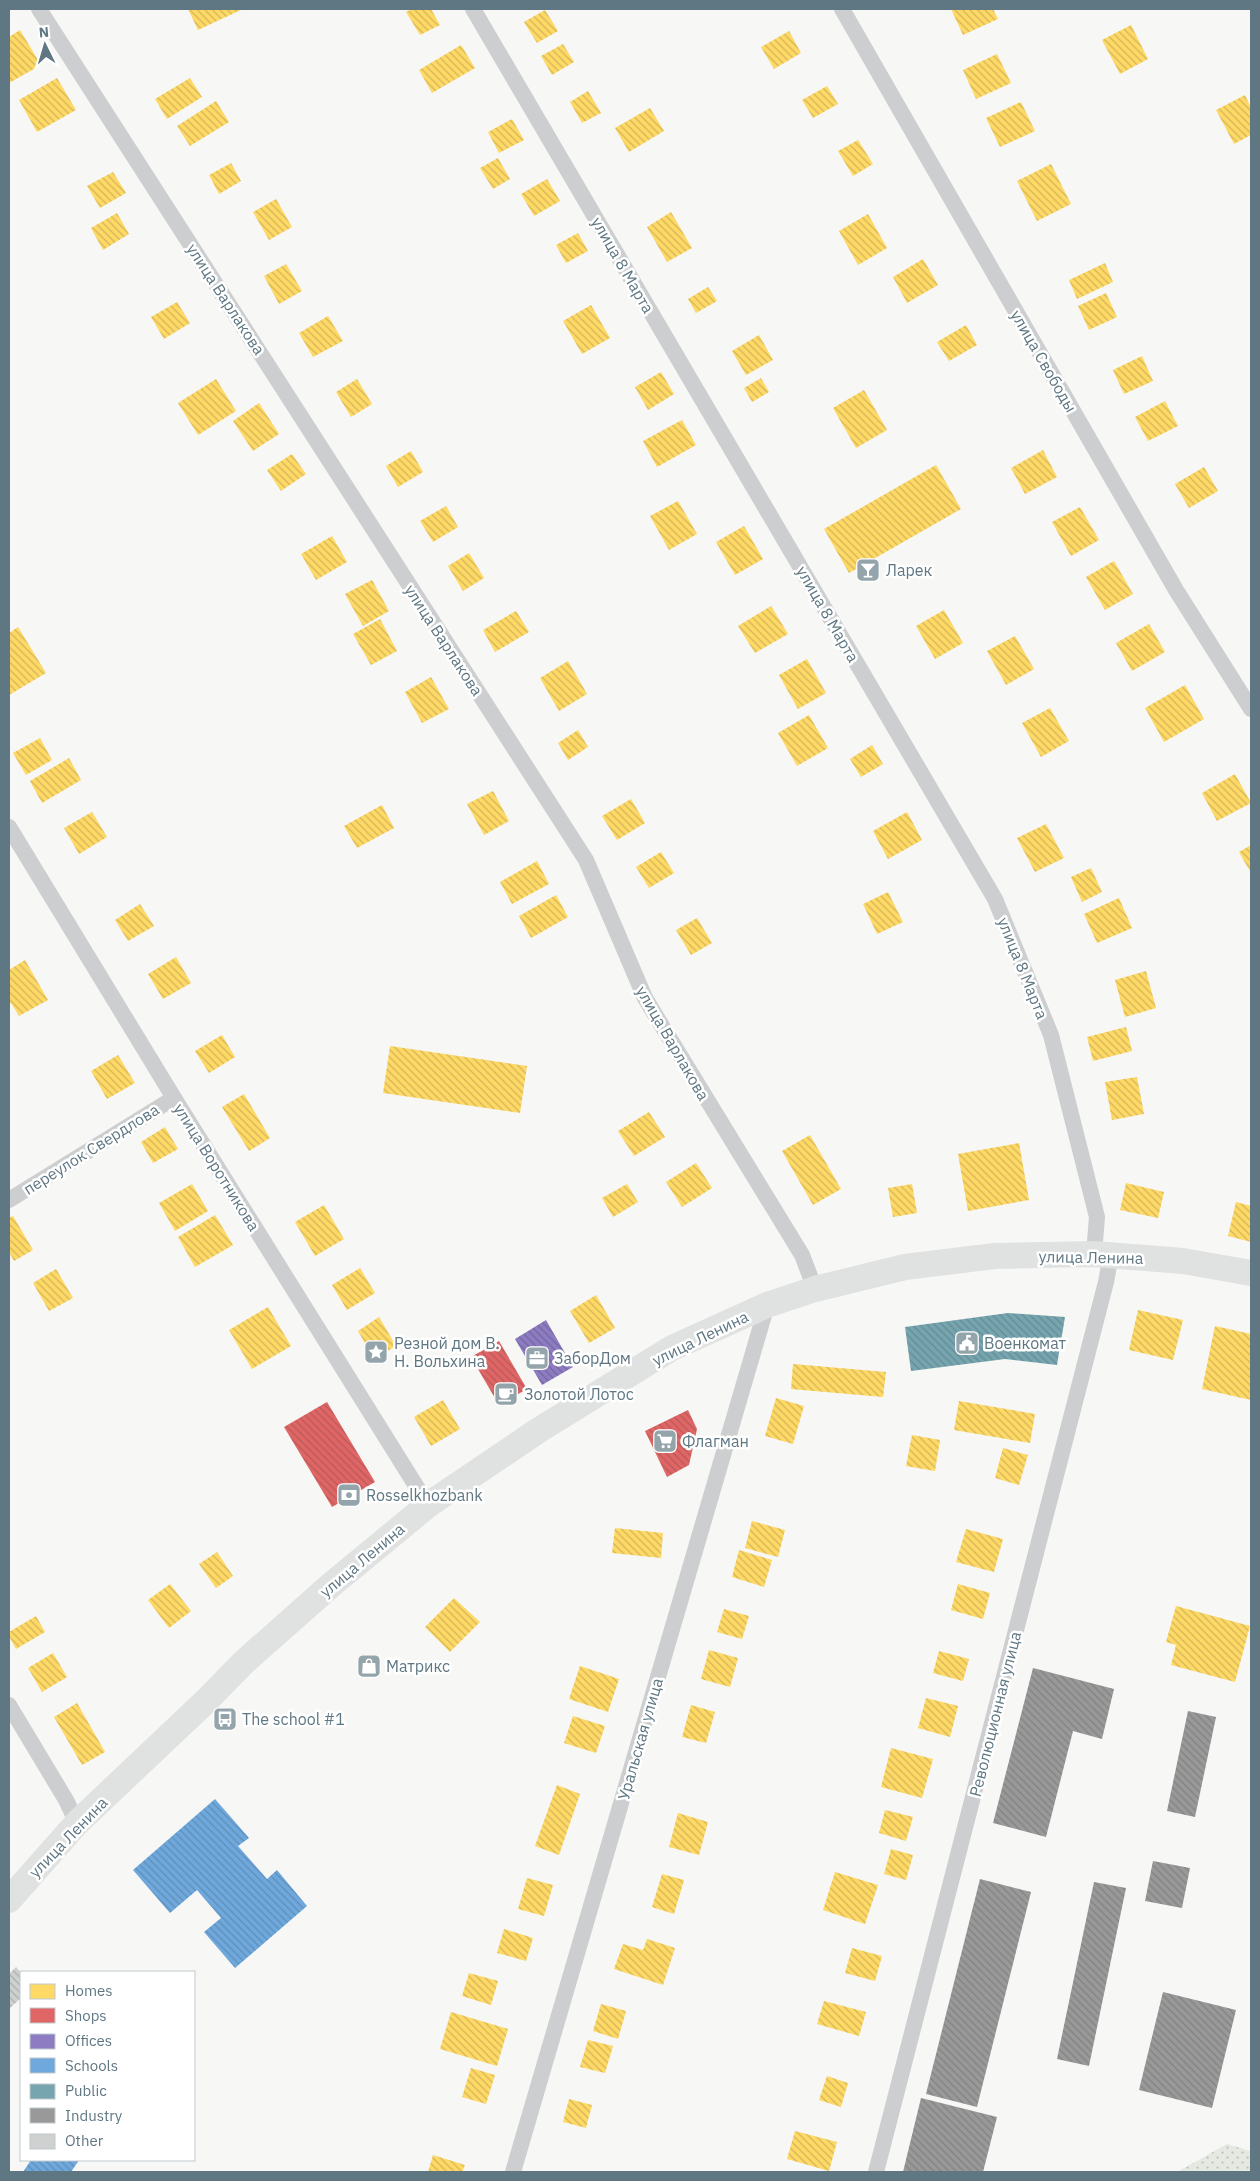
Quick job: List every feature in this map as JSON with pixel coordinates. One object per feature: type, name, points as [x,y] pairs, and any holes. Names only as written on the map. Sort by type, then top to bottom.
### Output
[{"type":"main road","name":"улица Ленина","points":[[9,1900],[77,1824],[206,1702],[243,1663],[331,1585],[428,1505],[539,1430],[672,1348],[767,1305],[815,1289],[905,1268],[932,1264],[995,1256],[1102,1254],[1183,1262],[1251,1273]]},
{"type":"street","name":"улица Варлакова","points":[[40,9],[586,860],[645,998],[802,1255],[815,1289]]},
{"type":"street","name":"улица 8 Марта","points":[[473,9],[995,899],[1051,1036],[1097,1217],[1102,1254]]},
{"type":"street","name":"улица Свободы","points":[[842,9],[1176,590],[1251,709]]},
{"type":"street","name":"улица Воротникова","points":[[9,828],[174,1098],[428,1505]]},
{"type":"street","name":"переулок Свердлова","points":[[9,1200],[174,1098]]},
{"type":"street","name":"Революционная улица","points":[[876,2172],[1106,1282],[1102,1254]]},
{"type":"street","name":"Уральская улица","points":[[513,2172],[767,1305]]},
{"type":"street","points":[[9,1706],[66,1800],[77,1824]]},
{"type":"shaded area","points":[[1227,2144],[1251,2151],[1251,2172],[1177,2172]]},
{"type":"building: Homes","points":[[188,9],[243,9],[198,30]]},
{"type":"building: Homes","points":[[412,9],[431,9],[440,25],[420,35],[406,12]]},
{"type":"building: Homes","points":[[951,9],[993,9],[998,19],[963,35]]},
{"type":"building: Homes","points":[[545,10],[558,31],[537,43],[524,22]]},
{"type":"building: Homes","points":[[1131,25],[1148,59],[1120,74],[1102,40]]},
{"type":"building: Homes","points":[[20,30],[41,65],[9,83],[9,37]]},
{"type":"building: Homes","points":[[789,31],[801,53],[774,69],[761,47]]},
{"type":"building: Homes","points":[[563,44],[574,62],[552,75],[541,56]]},
{"type":"building: Homes","points":[[461,45],[475,68],[432,93],[419,70]]},
{"type":"building: Homes","points":[[997,54],[1011,83],[976,99],[963,70]]},
{"type":"building: Homes","points":[[57,78],[76,110],[37,132],[19,100]]},
{"type":"building: Homes","points":[[190,78],[202,97],[167,119],[155,99]]},
{"type":"building: Homes","points":[[827,86],[838,104],[813,118],[802,100]]},
{"type":"building: Homes","points":[[588,91],[601,113],[582,123],[570,102]]},
{"type":"building: Homes","points":[[1245,95],[1251,108],[1251,135],[1234,144],[1216,110]]},
{"type":"building: Homes","points":[[216,101],[229,122],[190,146],[177,126]]},
{"type":"building: Homes","points":[[1021,102],[1035,131],[1000,147],[986,118]]},
{"type":"building: Homes","points":[[650,108],[664,131],[629,152],[615,128]]},
{"type":"building: Homes","points":[[512,119],[524,140],[499,153],[488,132]]},
{"type":"building: Homes","points":[[858,140],[873,164],[853,176],[838,151]]},
{"type":"building: Homes","points":[[498,158],[510,179],[493,189],[480,168]]},
{"type":"building: Homes","points":[[231,163],[241,181],[219,194],[209,175]]},
{"type":"building: Homes","points":[[1051,164],[1071,204],[1037,221],[1017,181]]},
{"type":"building: Homes","points":[[113,172],[126,193],[100,208],[87,186]]},
{"type":"building: Homes","points":[[547,179],[560,201],[534,216],[521,194]]},
{"type":"building: Homes","points":[[276,199],[292,227],[269,240],[253,212]]},
{"type":"building: Homes","points":[[671,212],[692,248],[667,262],[647,227]]},
{"type":"building: Homes","points":[[117,213],[129,234],[103,250],[91,228]]},
{"type":"building: Homes","points":[[868,214],[887,248],[858,265],[839,231]]},
{"type":"building: Homes","points":[[578,233],[588,251],[566,263],[556,245]]},
{"type":"building: Homes","points":[[923,259],[938,285],[907,303],[893,277]]},
{"type":"building: Homes","points":[[1105,263],[1113,282],[1077,299],[1069,280]]},
{"type":"building: Homes","points":[[286,264],[302,291],[279,304],[264,276]]},
{"type":"building: Homes","points":[[708,287],[717,301],[696,313],[688,299]]},
{"type":"building: Homes","points":[[1106,293],[1117,317],[1089,330],[1078,306]]},
{"type":"building: Homes","points":[[177,302],[190,323],[164,339],[151,317]]},
{"type":"building: Homes","points":[[591,305],[610,338],[582,354],[563,321]]},
{"type":"building: Homes","points":[[328,316],[343,341],[313,357],[299,333]]},
{"type":"building: Homes","points":[[966,325],[977,345],[949,361],[937,342]]},
{"type":"building: Homes","points":[[759,335],[773,360],[746,375],[732,351]]},
{"type":"building: Homes","points":[[1142,356],[1153,381],[1124,394],[1113,370]]},
{"type":"building: Homes","points":[[661,372],[674,394],[648,410],[635,387]]},
{"type":"building: Homes","points":[[761,378],[769,392],[752,402],[744,388]]},
{"type":"building: Homes","points":[[216,379],[236,411],[198,435],[178,403]]},
{"type":"building: Homes","points":[[357,379],[372,404],[351,417],[336,392]]},
{"type":"building: Homes","points":[[864,390],[887,430],[856,448],[833,408]]},
{"type":"building: Homes","points":[[1165,401],[1178,426],[1148,441],[1135,417]]},
{"type":"building: Homes","points":[[259,403],[279,434],[253,451],[233,421]]},
{"type":"building: Homes","points":[[682,420],[696,445],[657,467],[643,441]]},
{"type":"building: Homes","points":[[1043,450],[1057,477],[1025,494],[1011,468]]},
{"type":"building: Homes","points":[[411,451],[423,472],[398,487],[386,466]]},
{"type":"building: Homes","points":[[292,454],[306,474],[281,491],[267,470]]},
{"type":"building: Homes","points":[[936,465],[961,509],[849,573],[824,529]]},
{"type":"building: Homes","points":[[1204,467],[1218,491],[1189,508],[1175,484]]},
{"type":"building: Homes","points":[[678,501],[697,534],[669,550],[650,516]]},
{"type":"building: Homes","points":[[446,506],[458,527],[433,542],[420,521]]},
{"type":"building: Homes","points":[[1080,507],[1099,540],[1071,556],[1052,522]]},
{"type":"building: Homes","points":[[744,526],[763,559],[735,575],[716,542]]},
{"type":"building: Homes","points":[[332,536],[347,562],[316,580],[301,554]]},
{"type":"building: Homes","points":[[469,553],[484,578],[463,591],[448,566]]},
{"type":"building: Homes","points":[[1114,561],[1133,594],[1105,610],[1086,577]]},
{"type":"building: Homes","points":[[372,580],[389,611],[363,626],[345,594]]},
{"type":"building: Homes","points":[[771,606],[788,634],[755,653],[738,626]]},
{"type":"building: Homes","points":[[944,610],[963,643],[935,659],[916,626]]},
{"type":"building: Homes","points":[[516,611],[529,632],[495,652],[483,630]]},
{"type":"building: Homes","points":[[380,619],[397,651],[371,665],[353,634]]},
{"type":"building: Homes","points":[[1149,624],[1165,652],[1132,671],[1116,643]]},
{"type":"building: Homes","points":[[18,627],[46,673],[9,695],[9,633]]},
{"type":"building: Homes","points":[[1015,636],[1034,669],[1006,685],[987,651]]},
{"type":"building: Homes","points":[[807,659],[826,693],[798,709],[779,675]]},
{"type":"building: Homes","points":[[568,661],[587,694],[559,711],[540,678]]},
{"type":"building: Homes","points":[[431,677],[449,709],[422,723],[405,692]]},
{"type":"building: Homes","points":[[1185,685],[1204,719],[1164,742],[1145,708]]},
{"type":"building: Homes","points":[[1050,708],[1069,741],[1041,757],[1022,723]]},
{"type":"building: Homes","points":[[809,715],[828,748],[797,766],[778,733]]},
{"type":"building: Homes","points":[[578,730],[588,747],[568,760],[558,743]]},
{"type":"building: Homes","points":[[40,738],[52,760],[26,775],[13,753]]},
{"type":"building: Homes","points":[[872,745],[883,764],[861,777],[850,759]]},
{"type":"building: Homes","points":[[69,758],[81,780],[42,803],[30,781]]},
{"type":"building: Homes","points":[[1235,774],[1251,803],[1217,821],[1202,793]]},
{"type":"building: Homes","points":[[493,791],[509,821],[484,835],[467,804]]},
{"type":"building: Homes","points":[[631,799],[645,823],[617,840],[602,816]]},
{"type":"building: Homes","points":[[382,805],[394,828],[357,848],[344,826]]},
{"type":"building: Homes","points":[[92,812],[107,837],[79,854],[64,828]]},
{"type":"building: Homes","points":[[907,812],[922,840],[888,859],[873,831]]},
{"type":"building: Homes","points":[[1046,824],[1064,858],[1035,872],[1017,838]]},
{"type":"building: Homes","points":[[1251,845],[1251,873],[1239,852]]},
{"type":"building: Homes","points":[[661,852],[674,873],[649,888],[636,867]]},
{"type":"building: Homes","points":[[537,861],[549,884],[512,904],[500,882]]},
{"type":"building: Homes","points":[[1091,868],[1102,892],[1082,902],[1071,877]]},
{"type":"building: Homes","points":[[888,892],[903,922],[877,934],[863,904]]},
{"type":"building: Homes","points":[[556,895],[568,917],[531,938],[519,916]]},
{"type":"building: Homes","points":[[1119,898],[1132,928],[1097,943],[1084,914]]},
{"type":"building: Homes","points":[[140,904],[154,926],[128,941],[115,920]]},
{"type":"building: Homes","points":[[697,918],[712,943],[691,955],[676,930]]},
{"type":"building: Homes","points":[[176,957],[191,983],[163,999],[148,974]]},
{"type":"building: Homes","points":[[25,960],[48,1000],[19,1016],[11,1003],[9,1004],[9,970]]},
{"type":"building: Homes","points":[[1146,971],[1156,1008],[1125,1017],[1115,980]]},
{"type":"building: Homes","points":[[1126,1027],[1132,1051],[1093,1061],[1087,1037]]},
{"type":"building: Homes","points":[[222,1035],[235,1057],[209,1073],[195,1051]]},
{"type":"building: Homes","points":[[390,1046],[527,1066],[520,1113],[383,1093]]},
{"type":"building: Homes","points":[[118,1055],[135,1083],[107,1099],[91,1071]]},
{"type":"building: Homes","points":[[1137,1077],[1144,1114],[1112,1120],[1105,1082]]},
{"type":"building: Homes","points":[[244,1094],[270,1138],[249,1151],[222,1107]]},
{"type":"building: Homes","points":[[649,1112],[665,1137],[634,1156],[618,1131]]},
{"type":"building: Homes","points":[[165,1127],[178,1149],[153,1163],[141,1142]]},
{"type":"building: Homes","points":[[810,1135],[841,1189],[813,1205],[782,1151]]},
{"type":"building: Homes","points":[[1019,1143],[1029,1200],[968,1211],[958,1154]]},
{"type":"building: Homes","points":[[696,1163],[712,1188],[682,1207],[666,1182]]},
{"type":"building: Homes","points":[[1126,1183],[1164,1192],[1158,1218],[1120,1210]]},
{"type":"building: Homes","points":[[192,1184],[208,1211],[175,1231],[159,1203]]},
{"type":"building: Homes","points":[[627,1184],[638,1202],[613,1217],[602,1198]]},
{"type":"building: Homes","points":[[912,1184],[917,1213],[893,1217],[888,1188]]},
{"type":"building: Homes","points":[[1236,1202],[1251,1206],[1251,1242],[1228,1236]]},
{"type":"building: Homes","points":[[324,1205],[344,1239],[315,1256],[295,1222]]},
{"type":"building: Homes","points":[[215,1215],[233,1245],[195,1267],[178,1237]]},
{"type":"building: Homes","points":[[13,1216],[33,1250],[14,1261],[9,1252],[9,1218]]},
{"type":"building: Homes","points":[[360,1268],[375,1293],[347,1310],[332,1285]]},
{"type":"building: Homes","points":[[56,1269],[73,1298],[49,1311],[33,1283]]},
{"type":"building: Homes","points":[[596,1295],[615,1328],[589,1343],[570,1311]]},
{"type":"building: Homes","points":[[268,1307],[291,1346],[252,1369],[229,1330]]},
{"type":"building: Homes","points":[[1138,1310],[1183,1320],[1173,1360],[1129,1350]]},
{"type":"building: Homes","points":[[379,1317],[396,1346],[374,1359],[358,1331]]},
{"type":"building: Homes","points":[[1215,1326],[1251,1334],[1251,1400],[1202,1389]]},
{"type":"building: Homes","points":[[793,1364],[886,1372],[883,1397],[791,1389]]},
{"type":"building: Homes","points":[[776,1398],[804,1406],[793,1444],[765,1436]]},
{"type":"building: Homes","points":[[443,1400],[460,1429],[431,1446],[414,1417]]},
{"type":"building: Homes","points":[[959,1401],[1035,1414],[1030,1443],[954,1430]]},
{"type":"building: Homes","points":[[912,1435],[940,1440],[935,1471],[906,1466]]},
{"type":"building: Homes","points":[[1003,1448],[1028,1455],[1019,1485],[995,1478]]},
{"type":"building: Homes","points":[[752,1521],[785,1530],[778,1557],[745,1548]]},
{"type":"building: Homes","points":[[615,1528],[663,1533],[661,1558],[612,1553]]},
{"type":"building: Homes","points":[[966,1529],[1003,1539],[994,1572],[956,1562]]},
{"type":"building: Homes","points":[[739,1550],[772,1560],[764,1587],[732,1577]]},
{"type":"building: Homes","points":[[217,1552],[233,1576],[216,1588],[199,1564]]},
{"type":"building: Homes","points":[[170,1584],[191,1611],[169,1628],[148,1600]]},
{"type":"building: Homes","points":[[958,1584],[990,1593],[983,1619],[951,1610]]},
{"type":"building: Homes","points":[[454,1598],[480,1622],[450,1652],[425,1627]]},
{"type":"building: Homes","points":[[1176,1606],[1250,1626],[1235,1682],[1171,1665],[1176,1645],[1166,1642]]},
{"type":"building: Homes","points":[[724,1609],[749,1616],[742,1639],[717,1632]]},
{"type":"building: Homes","points":[[36,1616],[45,1632],[16,1649],[9,1636],[9,1632]]},
{"type":"building: Homes","points":[[709,1650],[738,1658],[730,1687],[701,1679]]},
{"type":"building: Homes","points":[[939,1651],[969,1659],[963,1681],[933,1673]]},
{"type":"building: Homes","points":[[53,1653],[67,1677],[42,1692],[28,1668]]},
{"type":"building: Homes","points":[[580,1666],[619,1679],[608,1712],[569,1699]]},
{"type":"building: Homes","points":[[926,1698],[958,1706],[950,1737],[918,1728]]},
{"type":"building: Homes","points":[[77,1703],[105,1752],[82,1765],[54,1717]]},
{"type":"building: Homes","points":[[691,1705],[715,1712],[706,1743],[682,1737]]},
{"type":"building: Homes","points":[[573,1716],[605,1726],[596,1753],[564,1743]]},
{"type":"building: Homes","points":[[891,1748],[933,1759],[922,1798],[881,1787]]},
{"type":"building: Homes","points":[[557,1785],[580,1794],[559,1855],[535,1846]]},
{"type":"building: Homes","points":[[885,1810],[913,1817],[906,1841],[879,1833]]},
{"type":"building: Homes","points":[[678,1813],[708,1822],[699,1855],[669,1847]]},
{"type":"building: Homes","points":[[891,1849],[913,1855],[906,1880],[884,1874]]},
{"type":"building: Homes","points":[[835,1872],[878,1885],[865,1924],[823,1910]]},
{"type":"building: Homes","points":[[662,1874],[684,1880],[674,1914],[652,1907]]},
{"type":"building: Homes","points":[[527,1878],[553,1885],[544,1916],[518,1909]]},
{"type":"building: Homes","points":[[504,1929],[533,1938],[526,1961],[497,1953]]},
{"type":"building: Homes","points":[[647,1939],[675,1948],[663,1985],[614,1969],[623,1944],[643,1950]]},
{"type":"building: Homes","points":[[852,1948],[882,1956],[875,1981],[845,1973]]},
{"type":"building: Homes","points":[[469,1973],[498,1981],[491,2005],[462,1996]]},
{"type":"building: Homes","points":[[824,2001],[866,2012],[859,2036],[817,2024]]},
{"type":"building: Homes","points":[[601,2004],[626,2011],[618,2039],[593,2031]]},
{"type":"building: Homes","points":[[451,2012],[508,2029],[497,2066],[440,2049]]},
{"type":"building: Homes","points":[[588,2040],[613,2046],[605,2073],[580,2067]]},
{"type":"building: Homes","points":[[471,2068],[495,2075],[486,2104],[462,2097]]},
{"type":"building: Homes","points":[[827,2076],[848,2083],[841,2107],[819,2100]]},
{"type":"building: Homes","points":[[569,2099],[592,2105],[586,2128],[563,2122]]},
{"type":"building: Homes","points":[[795,2131],[837,2142],[829,2171],[787,2159]]},
{"type":"building: Homes","points":[[433,2155],[465,2165],[462,2172],[428,2172]]},
{"type":"building: Shops","points":[[499,1341],[527,1389],[499,1405],[471,1357]]},
{"type":"building: Shops","points":[[327,1402],[375,1482],[332,1507],[284,1427]]},
{"type":"building: Shops","points":[[688,1410],[697,1429],[689,1465],[667,1477],[645,1431]]},
{"type":"building: Offices","points":[[546,1320],[573,1367],[542,1385],[515,1339]]},
{"type":"building: Schools","points":[[215,1799],[249,1838],[238,1846],[267,1879],[277,1870],[307,1906],[235,1968],[204,1932],[221,1918],[197,1890],[170,1913],[133,1870]]},
{"type":"building: Schools","points":[[30,2161],[78,2161],[71,2172],[23,2172]]},
{"type":"building: Public","points":[[1008,1313],[1065,1317],[1057,1365],[1005,1359],[911,1371],[905,1327]]},
{"type":"building: Industry","points":[[1033,1668],[1114,1689],[1102,1739],[1073,1731],[1046,1837],[993,1823]]},
{"type":"building: Industry","points":[[1188,1711],[1216,1717],[1195,1817],[1167,1811]]},
{"type":"building: Industry","points":[[1153,1861],[1190,1868],[1182,1908],[1145,1901]]},
{"type":"building: Industry","points":[[980,1879],[1031,1892],[977,2107],[926,2094]]},
{"type":"building: Industry","points":[[1094,1882],[1126,1888],[1089,2066],[1057,2059]]},
{"type":"building: Industry","points":[[1163,1992],[1236,2010],[1212,2108],[1139,2090]]},
{"type":"building: Industry","points":[[921,2098],[997,2117],[983,2172],[903,2172]]},
{"type":"building: Other","points":[[16,1967],[20,1972],[20,1999],[10,2008],[9,1974]]},
{"type":"place","name":"Ларек","points":[[868,570]]},
{"type":"place","name":"Военкомат","points":[[967,1343]]},
{"type":"place","name":"Резной дом В. Н. Вольхина","points":[[376,1352]]},
{"type":"place","name":"ЗаборДом","points":[[537,1358]]},
{"type":"place","name":"Золотой Лотос","points":[[506,1394]]},
{"type":"place","name":"Флагман","points":[[665,1441]]},
{"type":"place","name":"Rosselkhozbank","points":[[349,1495]]},
{"type":"place","name":"Матрикс","points":[[369,1666]]},
{"type":"place","name":"The school #1","points":[[225,1719]]}]
